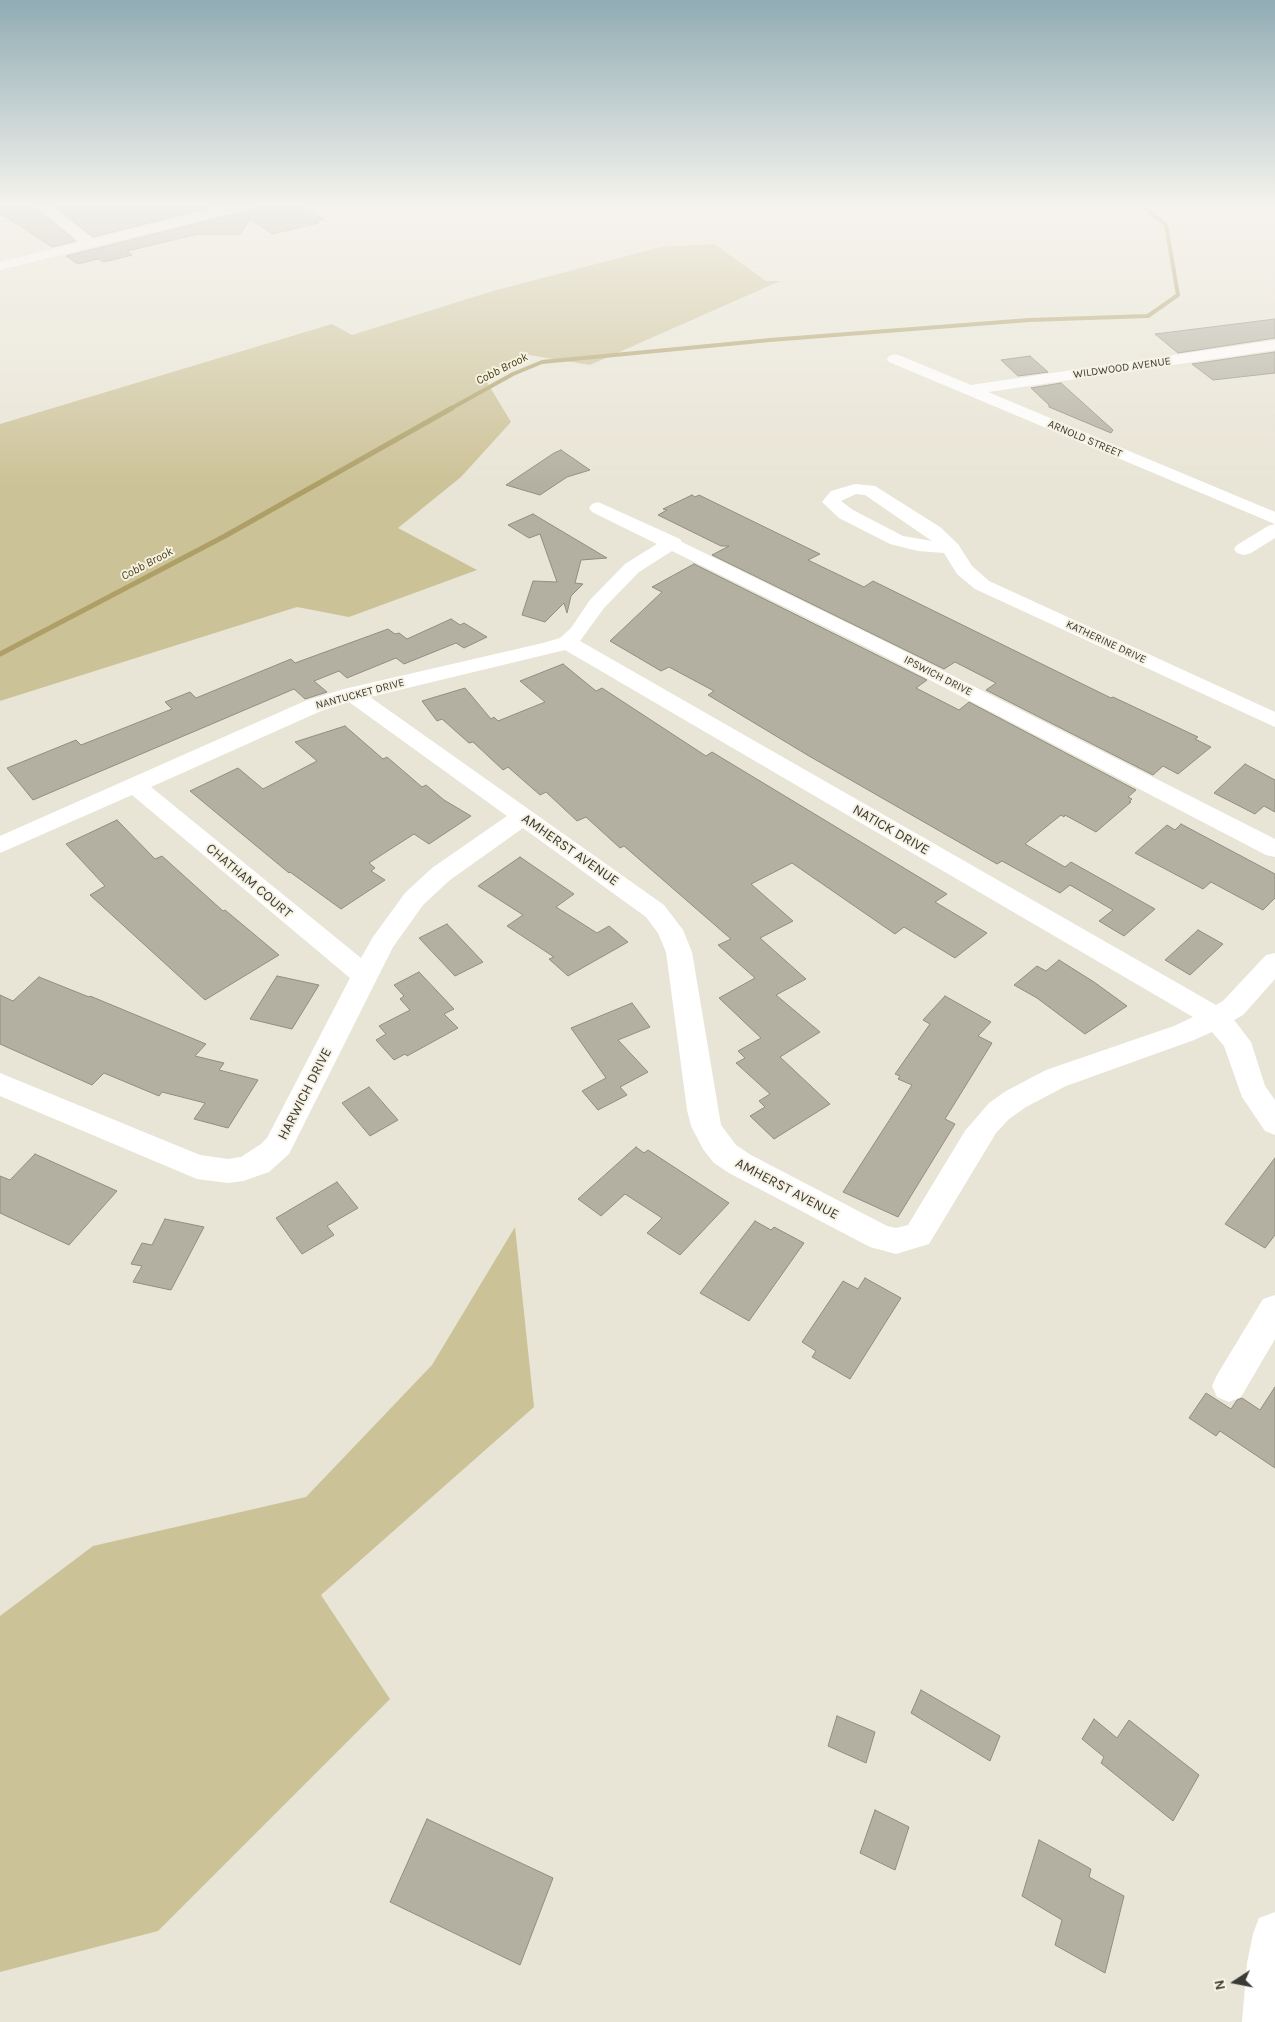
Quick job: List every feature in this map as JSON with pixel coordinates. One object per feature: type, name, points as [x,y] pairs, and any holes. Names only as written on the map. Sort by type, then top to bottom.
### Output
[{"type":"street","name":"WILDWOOD AVENUE","points":[[969,390],[1275,345]]},
{"type":"street","name":"ARNOLD STREET","points":[[895,359],[1275,519]]},
{"type":"street","name":"KATHERINE DRIVE","points":[[951,548],[918,545],[897,540],[846,514],[831,502],[837,495],[855,489],[869,490],[933,531],[951,548],[964,570],[982,585],[1275,720]]},
{"type":"street","name":"IPSWICH DRIVE","points":[[598,508],[673,543],[887,650],[1275,849]]},
{"type":"street","points":[[1244,549],[1275,530]]},
{"type":"street","name":"NANTUCKET DRIVE","points":[[0,845],[301,710],[352,694],[543,650],[567,642],[578,632],[597,604],[632,568],[647,556],[673,543]]},
{"type":"street","name":"NATICK DRIVE","points":[[567,642],[1216,1018],[1237,1042],[1252,1090],[1275,1124]]},
{"type":"street","name":"AMHERST AVENUE","points":[[352,694],[655,910],[675,940],[681,963],[702,1110],[709,1134],[719,1148],[740,1164],[881,1238],[896,1241],[918,1235],[986,1124],[999,1111],[1016,1099],[1036,1086],[1176,1036],[1216,1018],[1233,1008],[1275,962]]},
{"type":"street","name":"CHATHAM COURT","points":[[134,785],[365,976]]},
{"type":"street","name":"HARWICH DRIVE","points":[[0,1084],[197,1166],[223,1171],[243,1169],[265,1158],[278,1146],[382,943],[414,899],[441,874],[523,816]]},
{"type":"street","points":[[1229,1386],[1275,1309]]},
{"type":"street","points":[[1265,2022],[1270,1963],[1275,1934]]},
{"type":"shaded area","points":[[469,298],[741,298],[590,365],[523,354],[484,377],[511,422],[461,477],[398,528],[477,570],[349,617],[297,607],[0,701],[0,424],[332,324],[352,335]]},
{"type":"shaded area","points":[[515,1227],[534,1407],[321,1595],[390,1699],[158,1931],[0,1972],[0,1616],[93,1546],[306,1497],[432,1365]]},
{"type":"building","points":[[1275,319],[1275,338],[1178,353],[1155,334]]},
{"type":"building","points":[[1275,352],[1275,373],[1213,380],[1192,364]]},
{"type":"building","points":[[1030,356],[1048,372],[1018,376],[1001,360]]},
{"type":"building","points":[[1061,383],[1113,430],[1111,433],[1049,407],[1031,388]]},
{"type":"building","points":[[561,450],[590,470],[567,477],[540,495],[506,485],[554,453]]},
{"type":"building","points":[[692,495],[695,497],[699,495],[820,554],[808,560],[864,587],[873,581],[1111,698],[1113,697],[1198,737],[1195,739],[1211,747],[1178,774],[1163,766],[1153,775],[986,690],[996,683],[955,662],[944,669],[712,555],[729,546],[721,546],[658,515],[667,510],[663,509]]},
{"type":"building","points":[[533,514],[607,558],[581,560],[575,583],[583,584],[571,596],[567,613],[564,603],[545,622],[522,615],[533,581],[557,582],[540,534],[529,538],[508,525]]},
{"type":"building","points":[[694,564],[927,680],[916,688],[959,710],[969,702],[1136,790],[1128,797],[1132,799],[1129,802],[1131,802],[1096,832],[1065,815],[1064,817],[1061,815],[1025,844],[1065,867],[1071,862],[1155,909],[1124,936],[1099,921],[1113,910],[1070,885],[1060,893],[1002,861],[997,864],[809,756],[708,695],[714,691],[669,667],[661,671],[610,641],[662,592],[652,587]]},
{"type":"building","points":[[451,619],[460,625],[464,623],[487,637],[464,648],[456,643],[404,664],[396,658],[347,678],[339,671],[314,681],[327,692],[305,699],[294,689],[33,800],[7,768],[76,740],[81,745],[172,709],[165,702],[190,692],[196,698],[291,659],[295,663],[388,629],[395,634],[399,633],[407,639]]},
{"type":"building","points":[[563,664],[596,691],[602,688],[706,756],[712,752],[947,894],[935,902],[987,933],[955,958],[904,927],[895,934],[792,863],[751,884],[793,921],[760,938],[806,979],[776,995],[820,1032],[780,1057],[830,1104],[774,1139],[750,1116],[765,1107],[759,1101],[770,1094],[736,1063],[745,1058],[738,1051],[761,1038],[719,998],[755,978],[718,945],[731,939],[624,846],[620,848],[586,817],[577,821],[546,792],[540,795],[508,767],[503,770],[473,742],[469,743],[442,719],[437,721],[422,701],[465,688],[491,719],[494,717],[498,721],[545,702],[520,681]]},
{"type":"building","points":[[345,726],[383,759],[387,757],[422,787],[426,785],[444,800],[471,816],[429,844],[414,834],[369,863],[375,868],[371,871],[385,880],[341,909],[289,873],[190,791],[238,768],[263,789],[317,761],[295,742]]},
{"type":"building","points":[[1245,764],[1275,780],[1275,812],[1264,806],[1255,814],[1214,793]]},
{"type":"building","points":[[117,820],[155,859],[162,856],[223,911],[225,910],[279,955],[205,1000],[90,895],[105,886],[66,844]]},
{"type":"building","points":[[1181,824],[1275,874],[1275,898],[1263,910],[1211,882],[1203,889],[1135,853],[1167,825],[1175,830]]},
{"type":"building","points":[[520,857],[574,894],[556,907],[597,933],[609,926],[628,942],[568,976],[549,959],[554,957],[507,926],[523,915],[478,886]]},
{"type":"building","points":[[447,924],[483,962],[455,976],[419,938]]},
{"type":"building","points":[[1198,930],[1223,944],[1190,975],[1165,960]]},
{"type":"building","points":[[1059,960],[1127,1006],[1085,1034],[1037,998],[1014,985],[1037,966],[1046,971]]},
{"type":"building","points":[[419,972],[454,1009],[444,1014],[458,1028],[407,1056],[405,1054],[394,1060],[376,1040],[386,1034],[379,1026],[410,1010],[400,999],[404,996],[394,985]]},
{"type":"building","points":[[277,976],[319,985],[292,1029],[250,1019]]},
{"type":"building","points":[[39,977],[206,1044],[195,1056],[224,1063],[219,1070],[258,1080],[228,1128],[194,1119],[205,1103],[162,1092],[159,1096],[104,1073],[92,1085],[0,1044],[0,995],[13,1001]]},
{"type":"building","points":[[945,996],[991,1022],[978,1036],[992,1043],[945,1119],[955,1124],[898,1217],[843,1192],[912,1085],[898,1079],[900,1076],[895,1074],[930,1024],[923,1020]]},
{"type":"building","points":[[632,1003],[650,1027],[618,1040],[648,1072],[620,1087],[627,1095],[598,1110],[582,1091],[606,1078],[571,1028]]},
{"type":"building","points":[[369,1087],[398,1120],[370,1136],[342,1103]]},
{"type":"building","points":[[636,1147],[644,1153],[648,1150],[729,1203],[680,1255],[647,1233],[662,1218],[625,1194],[601,1216],[578,1199]]},
{"type":"building","points":[[35,1154],[117,1191],[69,1245],[0,1213],[0,1176],[10,1180]]},
{"type":"building","points":[[1275,1158],[1275,1235],[1265,1248],[1225,1224]]},
{"type":"building","points":[[337,1182],[358,1208],[327,1226],[334,1235],[302,1254],[276,1218]]},
{"type":"building","points":[[165,1219],[204,1227],[171,1290],[133,1282],[142,1266],[131,1264],[142,1243],[152,1245]]},
{"type":"building","points":[[755,1221],[771,1230],[774,1227],[804,1243],[749,1321],[700,1293]]},
{"type":"building","points":[[865,1278],[901,1298],[850,1379],[812,1357],[816,1351],[802,1342],[843,1281],[858,1289]]},
{"type":"building","points":[[1275,1387],[1275,1468],[1220,1431],[1216,1436],[1189,1418],[1206,1393],[1231,1409],[1237,1400],[1242,1398],[1260,1410]]},
{"type":"building","points":[[921,1690],[1000,1736],[990,1761],[911,1713]]},
{"type":"building","points":[[837,1716],[875,1732],[866,1763],[828,1746]]},
{"type":"building","points":[[1094,1719],[1117,1738],[1129,1720],[1199,1775],[1173,1821],[1101,1763],[1104,1757],[1082,1739]]},
{"type":"building","points":[[875,1810],[909,1827],[895,1870],[860,1853]]},
{"type":"building","points":[[427,1819],[553,1878],[520,1965],[390,1902]]},
{"type":"building","points":[[1039,1840],[1091,1869],[1089,1877],[1124,1896],[1105,1973],[1055,1945],[1062,1920],[1022,1896]]},
{"type":"waterway","name":"Cobb Brook","points":[[450,409],[513,374],[542,362],[770,340],[1029,320],[1148,316],[1173,298]]},
{"type":"waterway","name":"Cobb Brook","points":[[0,654],[225,536],[452,408]]}]
